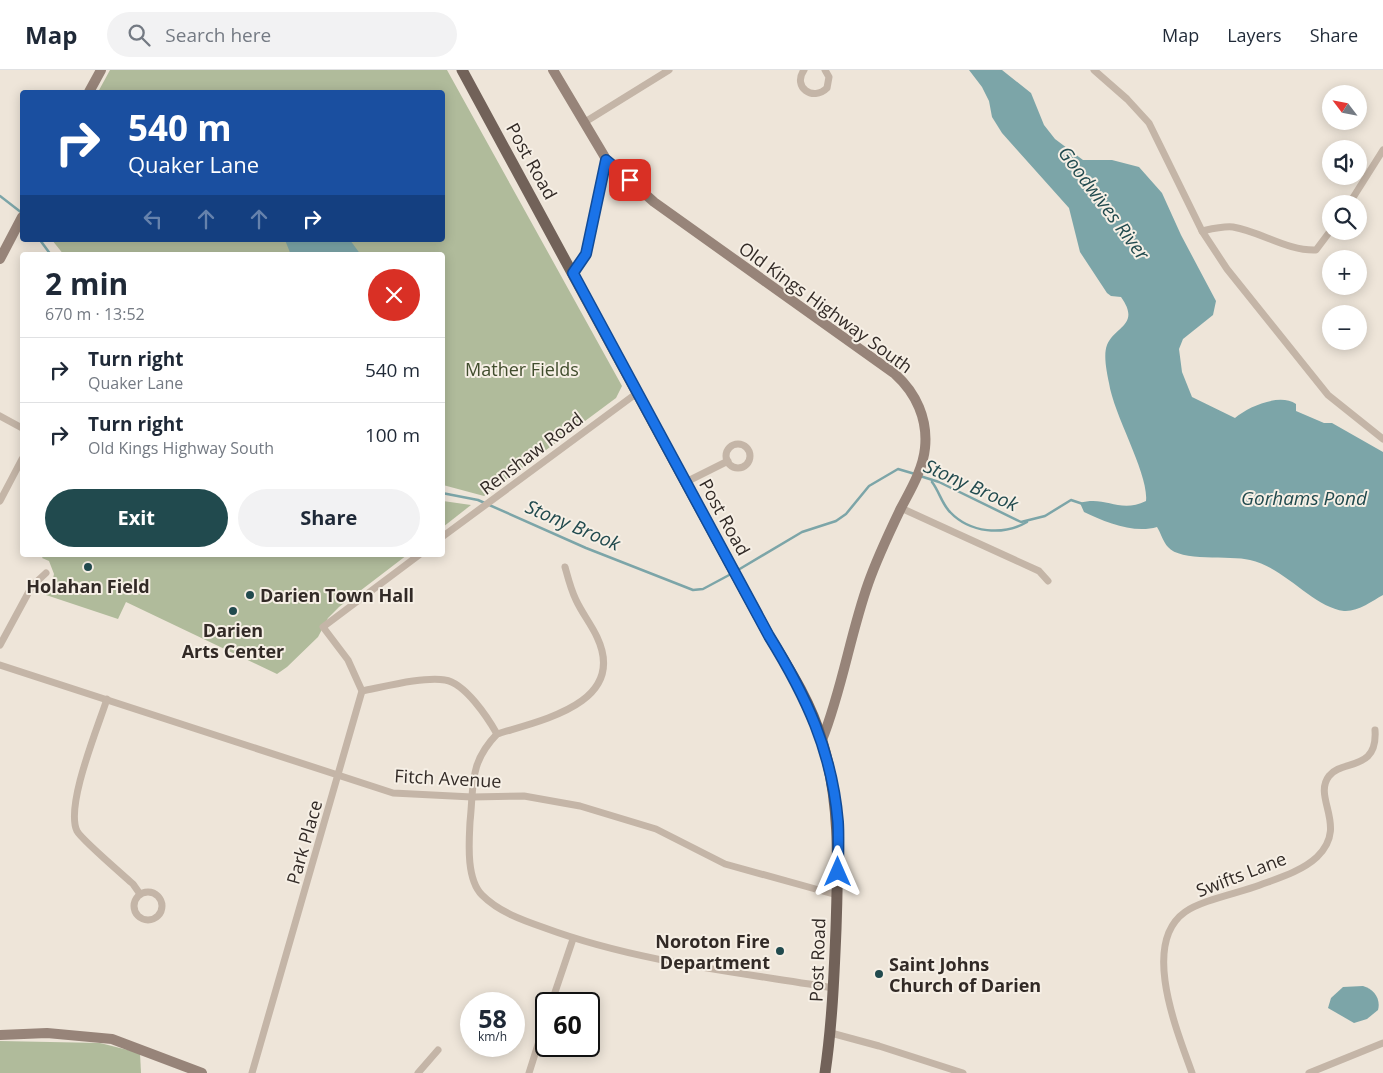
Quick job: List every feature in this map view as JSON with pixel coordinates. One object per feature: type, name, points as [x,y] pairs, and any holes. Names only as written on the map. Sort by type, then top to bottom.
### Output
[{"type":"main road","name":"Post Road","points":[[462,70],[769,636],[797,681],[822,740],[833,784],[838,823],[834,988],[831,1033],[825,1073]]},
{"type":"street","points":[[90,90],[102,70]]},
{"type":"street","name":"Old Kings Highway South","points":[[553,70],[606,160],[654,202],[903,381],[919,404],[925,448],[917,476],[879,554],[867,585],[832,714],[822,740]]},
{"type":"street","points":[[585,122],[669,70]]},
{"type":"street","points":[[804,70],[800,77],[800,83],[803,88],[812,94],[823,92],[827,88],[829,77],[825,70]]},
{"type":"street","points":[[1094,70],[1127,99],[1148,123],[1202,231],[1227,269],[1317,382],[1339,405],[1383,438]]},
{"type":"street","points":[[1355,195],[1383,150]]},
{"type":"street","points":[[573,273],[586,254],[606,160]]},
{"type":"street","points":[[0,260],[20,222]]},
{"type":"street","points":[[1202,231],[1231,227],[1260,234],[1299,250],[1316,250],[1324,240]]},
{"type":"street","name":"Renshaw Road","points":[[445,535],[637,393]]},
{"type":"street","points":[[0,416],[20,427]]},
{"type":"street","points":[[686,482],[728,461]]},
{"type":"street","points":[[0,501],[20,463]]},
{"type":"street","points":[[902,508],[1039,571],[1048,581]]},
{"type":"street","points":[[416,557],[323,627],[348,660],[362,691],[422,681],[446,680],[461,688],[488,718],[497,734]]},
{"type":"street","points":[[565,567],[575,599],[597,637],[604,657],[602,676],[590,696],[562,714],[497,734],[484,748],[476,764],[468,846],[471,872],[480,894],[510,915],[573,939],[682,964],[834,988]]},
{"type":"street","points":[[0,645],[32,586],[46,573]]},
{"type":"street","name":"Fitch Avenue","points":[[0,665],[393,793],[472,797],[524,796],[580,806],[656,829],[725,864],[837,895]]},
{"type":"street","name":"Park Place","points":[[252,1073],[362,691]]},
{"type":"street","points":[[107,699],[77,793],[74,813],[77,832],[140,894]]},
{"type":"street","name":"Swifts Lane","points":[[1192,1073],[1165,981],[1164,952],[1171,931],[1186,912],[1280,877],[1305,866],[1318,856],[1325,848],[1330,832],[1330,816],[1324,796],[1324,785],[1333,772],[1360,763],[1374,747],[1375,730]]},
{"type":"street","points":[[151,892],[160,898],[162,910],[156,918],[144,920],[136,914],[134,903],[140,894],[151,892]]},
{"type":"street","points":[[555,992],[573,939]]},
{"type":"street","points":[[0,1035],[47,1033],[112,1039],[202,1073]]},
{"type":"street","points":[[831,1033],[880,1046],[963,1073]]},
{"type":"street","points":[[1309,1073],[1383,1043]]},
{"type":"street","points":[[418,1073],[438,1050]]},
{"type":"street","points":[[528,1073],[535,1052]]},
{"type":"green space","name":"Mather Fields","points":[[110,70],[447,70],[622,386],[616,398],[484,496],[445,486],[445,252],[62,252],[54,242],[445,242],[445,90],[99,90]]},
{"type":"green space","points":[[445,501],[471,505],[445,525]]},
{"type":"green space","points":[[404,557],[339,607],[328,618],[318,637],[287,667],[277,674],[126,602],[118,619],[40,593],[51,588],[54,574],[49,561],[42,558]]},
{"type":"green space","points":[[0,1041],[100,1043],[140,1053],[141,1073],[0,1073]]},
{"type":"water","name":"Gorhams Pond","points":[[969,70],[1002,70],[1031,93],[1044,125],[1055,139],[1083,160],[1112,160],[1139,167],[1162,193],[1181,235],[1216,301],[1213,315],[1183,339],[1179,349],[1182,372],[1192,397],[1235,418],[1248,409],[1265,402],[1273,400],[1289,401],[1296,404],[1296,411],[1324,423],[1332,423],[1383,452],[1383,595],[1365,606],[1354,610],[1344,611],[1332,608],[1263,564],[1250,560],[1183,555],[1174,552],[1168,547],[1157,527],[1148,529],[1129,528],[1101,520],[1084,512],[1080,503],[1089,501],[1128,506],[1146,501],[1137,460],[1112,396],[1106,364],[1105,354],[1107,345],[1127,319],[1126,306],[1121,297],[1111,296],[1107,293],[1080,252],[1069,208],[1002,133],[992,117],[989,101],[982,87]]},
{"type":"water","points":[[286,242],[351,242],[359,252],[290,252]]},
{"type":"water","points":[[1363,986],[1376,995],[1379,1006],[1378,1010],[1367,1019],[1354,1023],[1328,1008],[1331,998],[1343,987]]},
{"type":"waterway","name":"Stony Brook","points":[[0,196],[20,211]]},
{"type":"waterway","name":"Stony Brook","points":[[41,242],[49,252]]},
{"type":"waterway","name":"Stony Brook","points":[[738,570],[802,532],[836,521],[846,514],[869,486],[898,469],[915,474]]},
{"type":"waterway","name":"Stony Brook","points":[[920,476],[939,482],[1021,522],[1045,516],[1071,500],[1083,504]]},
{"type":"waterway","points":[[932,482],[947,509],[967,524],[977,528],[997,531],[1027,522]]},
{"type":"waterway","name":"Stony Brook","points":[[445,494],[478,500],[586,548],[693,590],[703,589],[731,574]]},
{"type":"place","name":"Holahan Field","points":[[88,567]]},
{"type":"place","name":"Darien Town Hall","points":[[250,595]]},
{"type":"place","name":"Darien Arts Center","points":[[233,611]]},
{"type":"place","name":"Noroton Fire Department","points":[[780,951]]},
{"type":"place","name":"Saint Johns Church of Darien","points":[[879,974]]},
{"type":"route","points":[[630,180],[606,160],[586,254],[573,273],[692,496],[769,636],[797,681],[813,715],[822,740],[833,784],[838,823],[838,872]]},
{"type":"water label","name":"Goodwives River","points":[[1104,203]]}]
